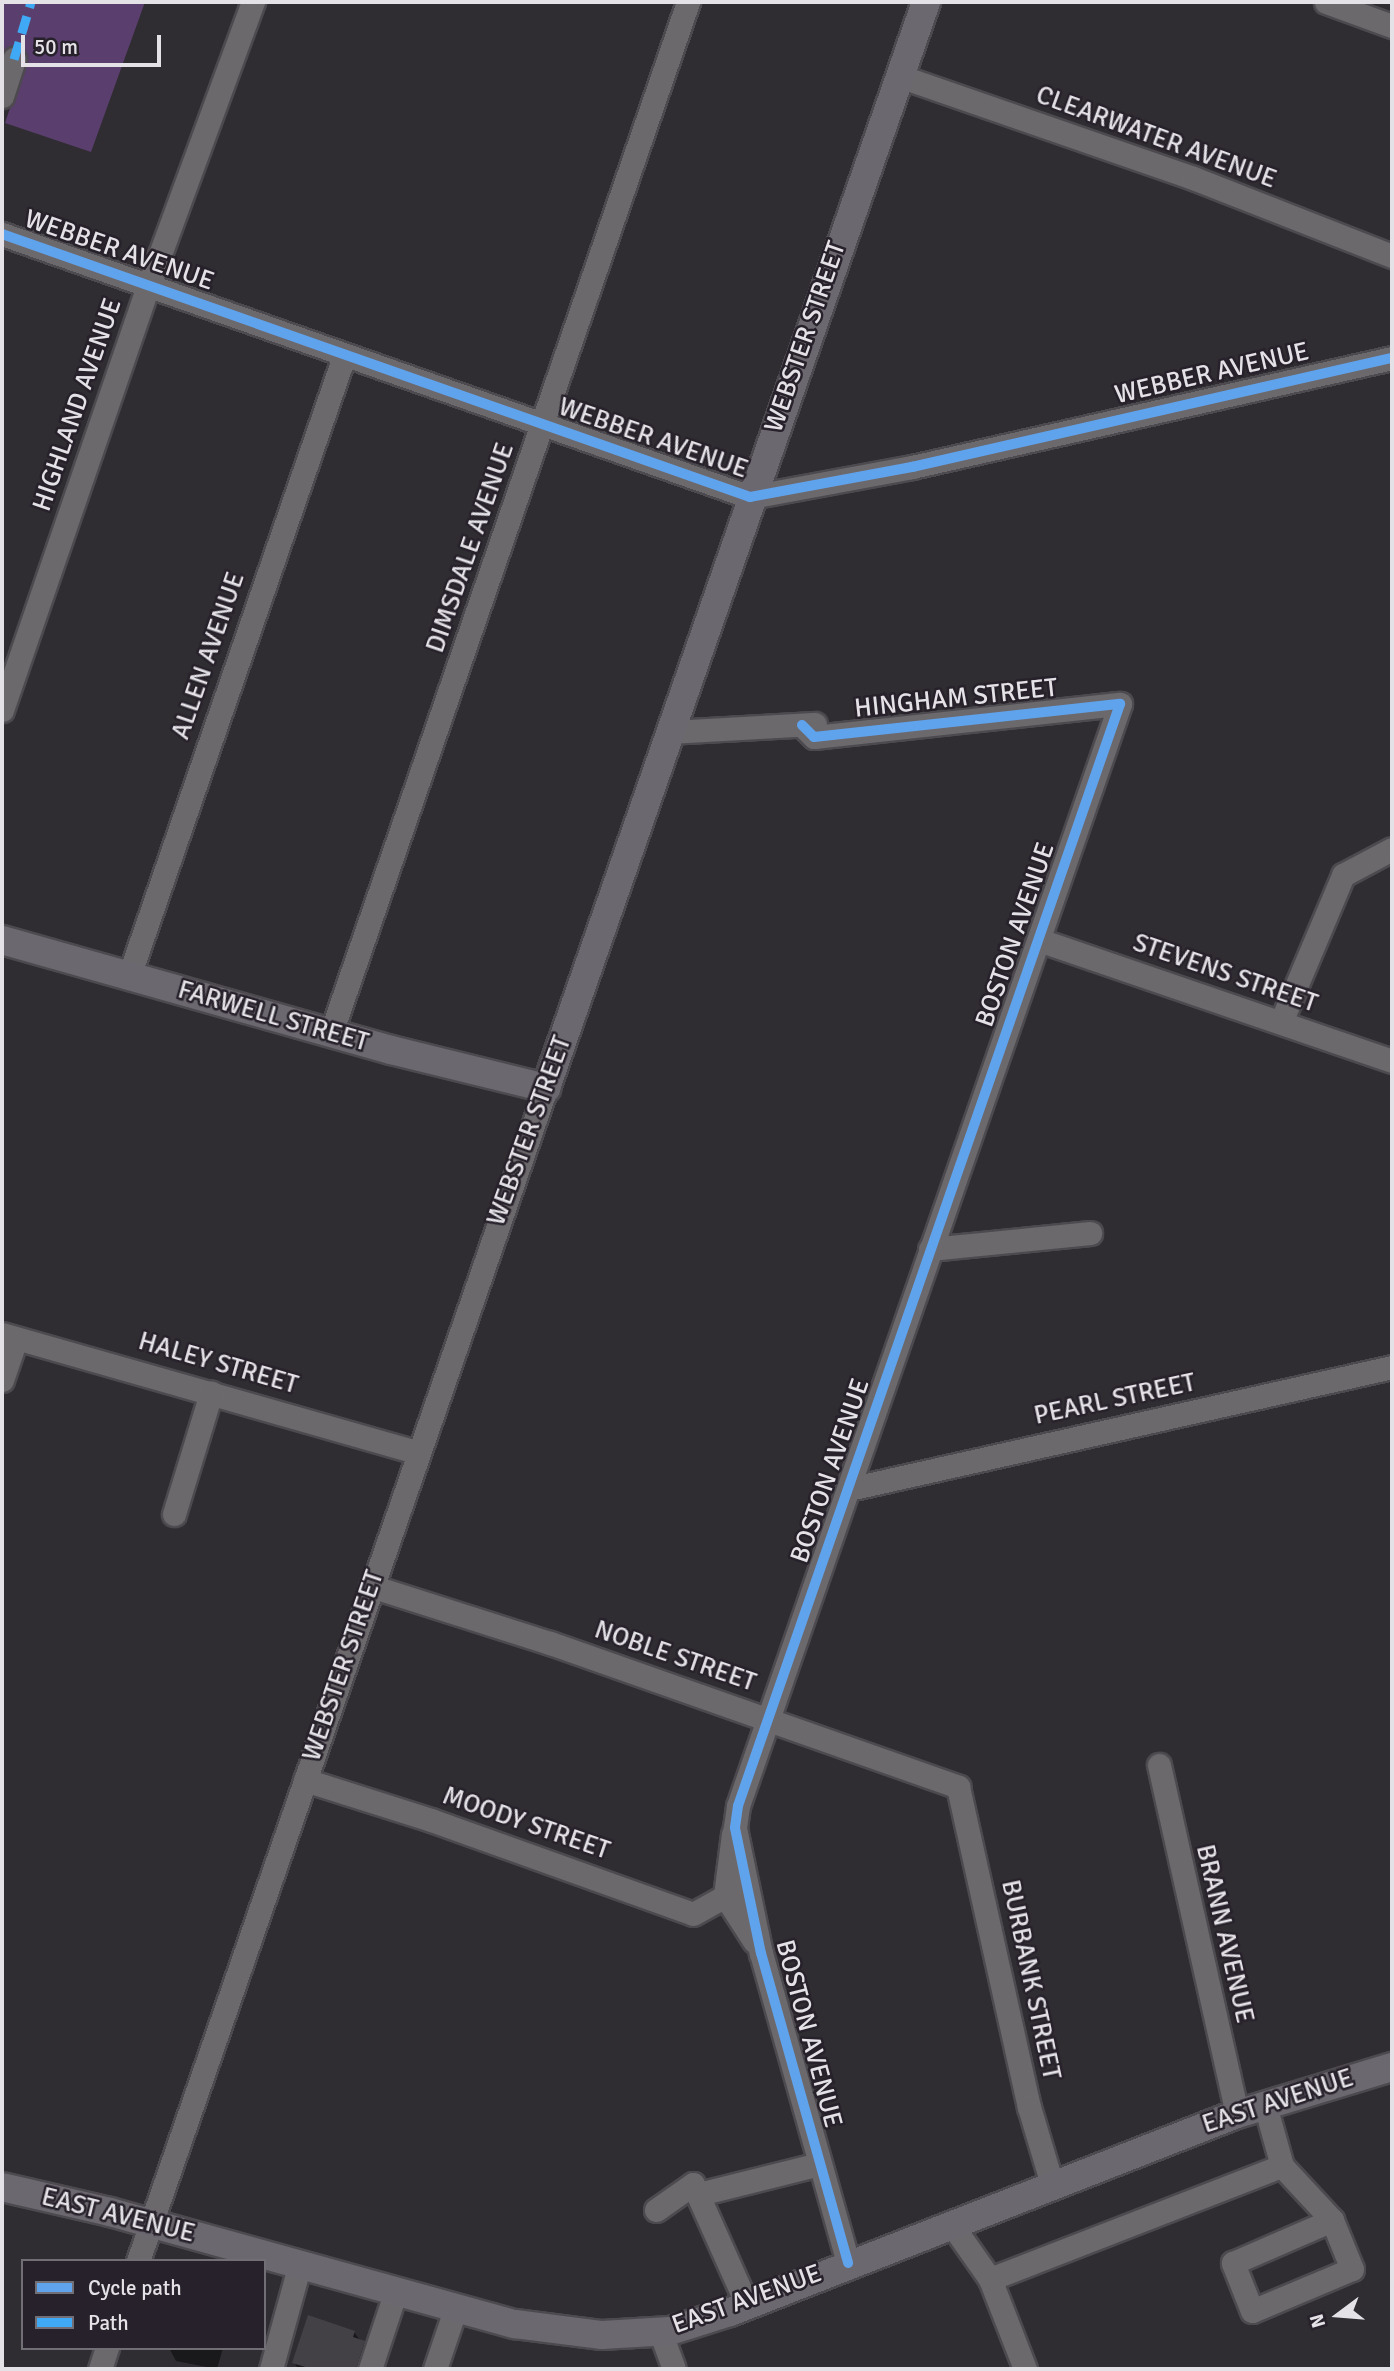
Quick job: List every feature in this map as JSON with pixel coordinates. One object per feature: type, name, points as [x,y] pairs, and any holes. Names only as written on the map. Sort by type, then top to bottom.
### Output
[{"type":"main road","name":"WEBSTER STREET","points":[[546,1088],[750,497],[926,2]]},
{"type":"main road","name":"FARWELL STREET","points":[[2,940],[331,1033],[546,1088]]},
{"type":"main road","name":"EAST AVENUE","points":[[2,2187],[151,2223],[455,2309],[569,2333],[660,2331],[747,2305],[848,2263],[1237,2114],[1392,2067]]},
{"type":"street","name":"HIGHLAND AVENUE","points":[[2,710],[148,287],[253,2]]},
{"type":"street","name":"DIMSDALE AVENUE","points":[[331,1033],[544,426],[688,2]]},
{"type":"street","points":[[1326,2],[1392,26]]},
{"type":"street","points":[[2,96],[14,59]]},
{"type":"street","name":"CLEARWATER AVENUE","points":[[899,76],[1192,178],[1392,256]]},
{"type":"street","name":"WEBBER AVENUE","points":[[2,234],[750,497],[912,467],[1392,358]]},
{"type":"street","name":"ALLEN AVENUE","points":[[129,976],[344,356]]},
{"type":"street","name":"HINGHAM STREET","points":[[802,725],[814,737],[1120,704]]},
{"type":"street","name":"BOSTON AVENUE","points":[[761,1953],[724,1896],[735,1828],[768,1719],[1120,704]]},
{"type":"street","points":[[671,732],[835,723]]},
{"type":"street","points":[[1281,1022],[1343,875],[1392,849]]},
{"type":"street","name":"STEVENS STREET","points":[[1039,940],[1392,1061]]},
{"type":"street","name":"WEBSTER STREET","points":[[139,2259],[417,1452],[546,1088]]},
{"type":"street","points":[[930,1249],[1090,1233]]},
{"type":"street","points":[[2,1381],[9,1336]]},
{"type":"street","name":"HALEY STREET","points":[[9,1336],[417,1452]]},
{"type":"street","name":"PEARL STREET","points":[[849,1489],[1392,1367]]},
{"type":"street","points":[[174,1514],[211,1393]]},
{"type":"street","name":"NOBLE STREET","points":[[372,1586],[768,1719],[958,1787]]},
{"type":"street","name":"BRANN AVENUE","points":[[1159,1765],[1237,2114]]},
{"type":"street","name":"MOODY STREET","points":[[305,1780],[431,1820],[693,1914],[724,1896]]},
{"type":"street","name":"BURBANK STREET","points":[[958,1787],[1029,2107],[1052,2184]]},
{"type":"street","name":"BOSTON AVENUE","points":[[735,1828],[761,1953],[848,2263]]},
{"type":"street","points":[[1265,2105],[1282,2166],[1332,2220],[1352,2269],[1252,2311],[1233,2263],[1332,2220]]},
{"type":"street","points":[[699,2194],[819,2164]]},
{"type":"street","points":[[990,2279],[1282,2166]]},
{"type":"street","points":[[656,2210],[693,2183],[747,2305]]},
{"type":"street","points":[[952,2225],[990,2279],[1025,2369]]},
{"type":"street","points":[[271,2369],[300,2264]]},
{"type":"street","points":[[370,2369],[396,2291]]},
{"type":"street","points":[[435,2369],[455,2309]]},
{"type":"street","points":[[660,2331],[674,2369]]},
{"type":"street","points":[[100,2369],[106,2350]]},
{"type":"shaded area","points":[[2,2],[145,2],[91,152],[5,123],[18,84],[2,78]]},
{"type":"building","points":[[308,2315],[355,2331],[353,2337],[365,2341],[356,2369],[312,2369],[292,2363]]},
{"type":"marked path","points":[[14,59],[31,2]]},
{"type":"cycle path","points":[[2,234],[750,497],[912,467],[1392,358]]},
{"type":"cycle path","points":[[802,725],[814,737],[1120,704],[738,1806],[735,1828],[761,1953],[848,2263]]}]
